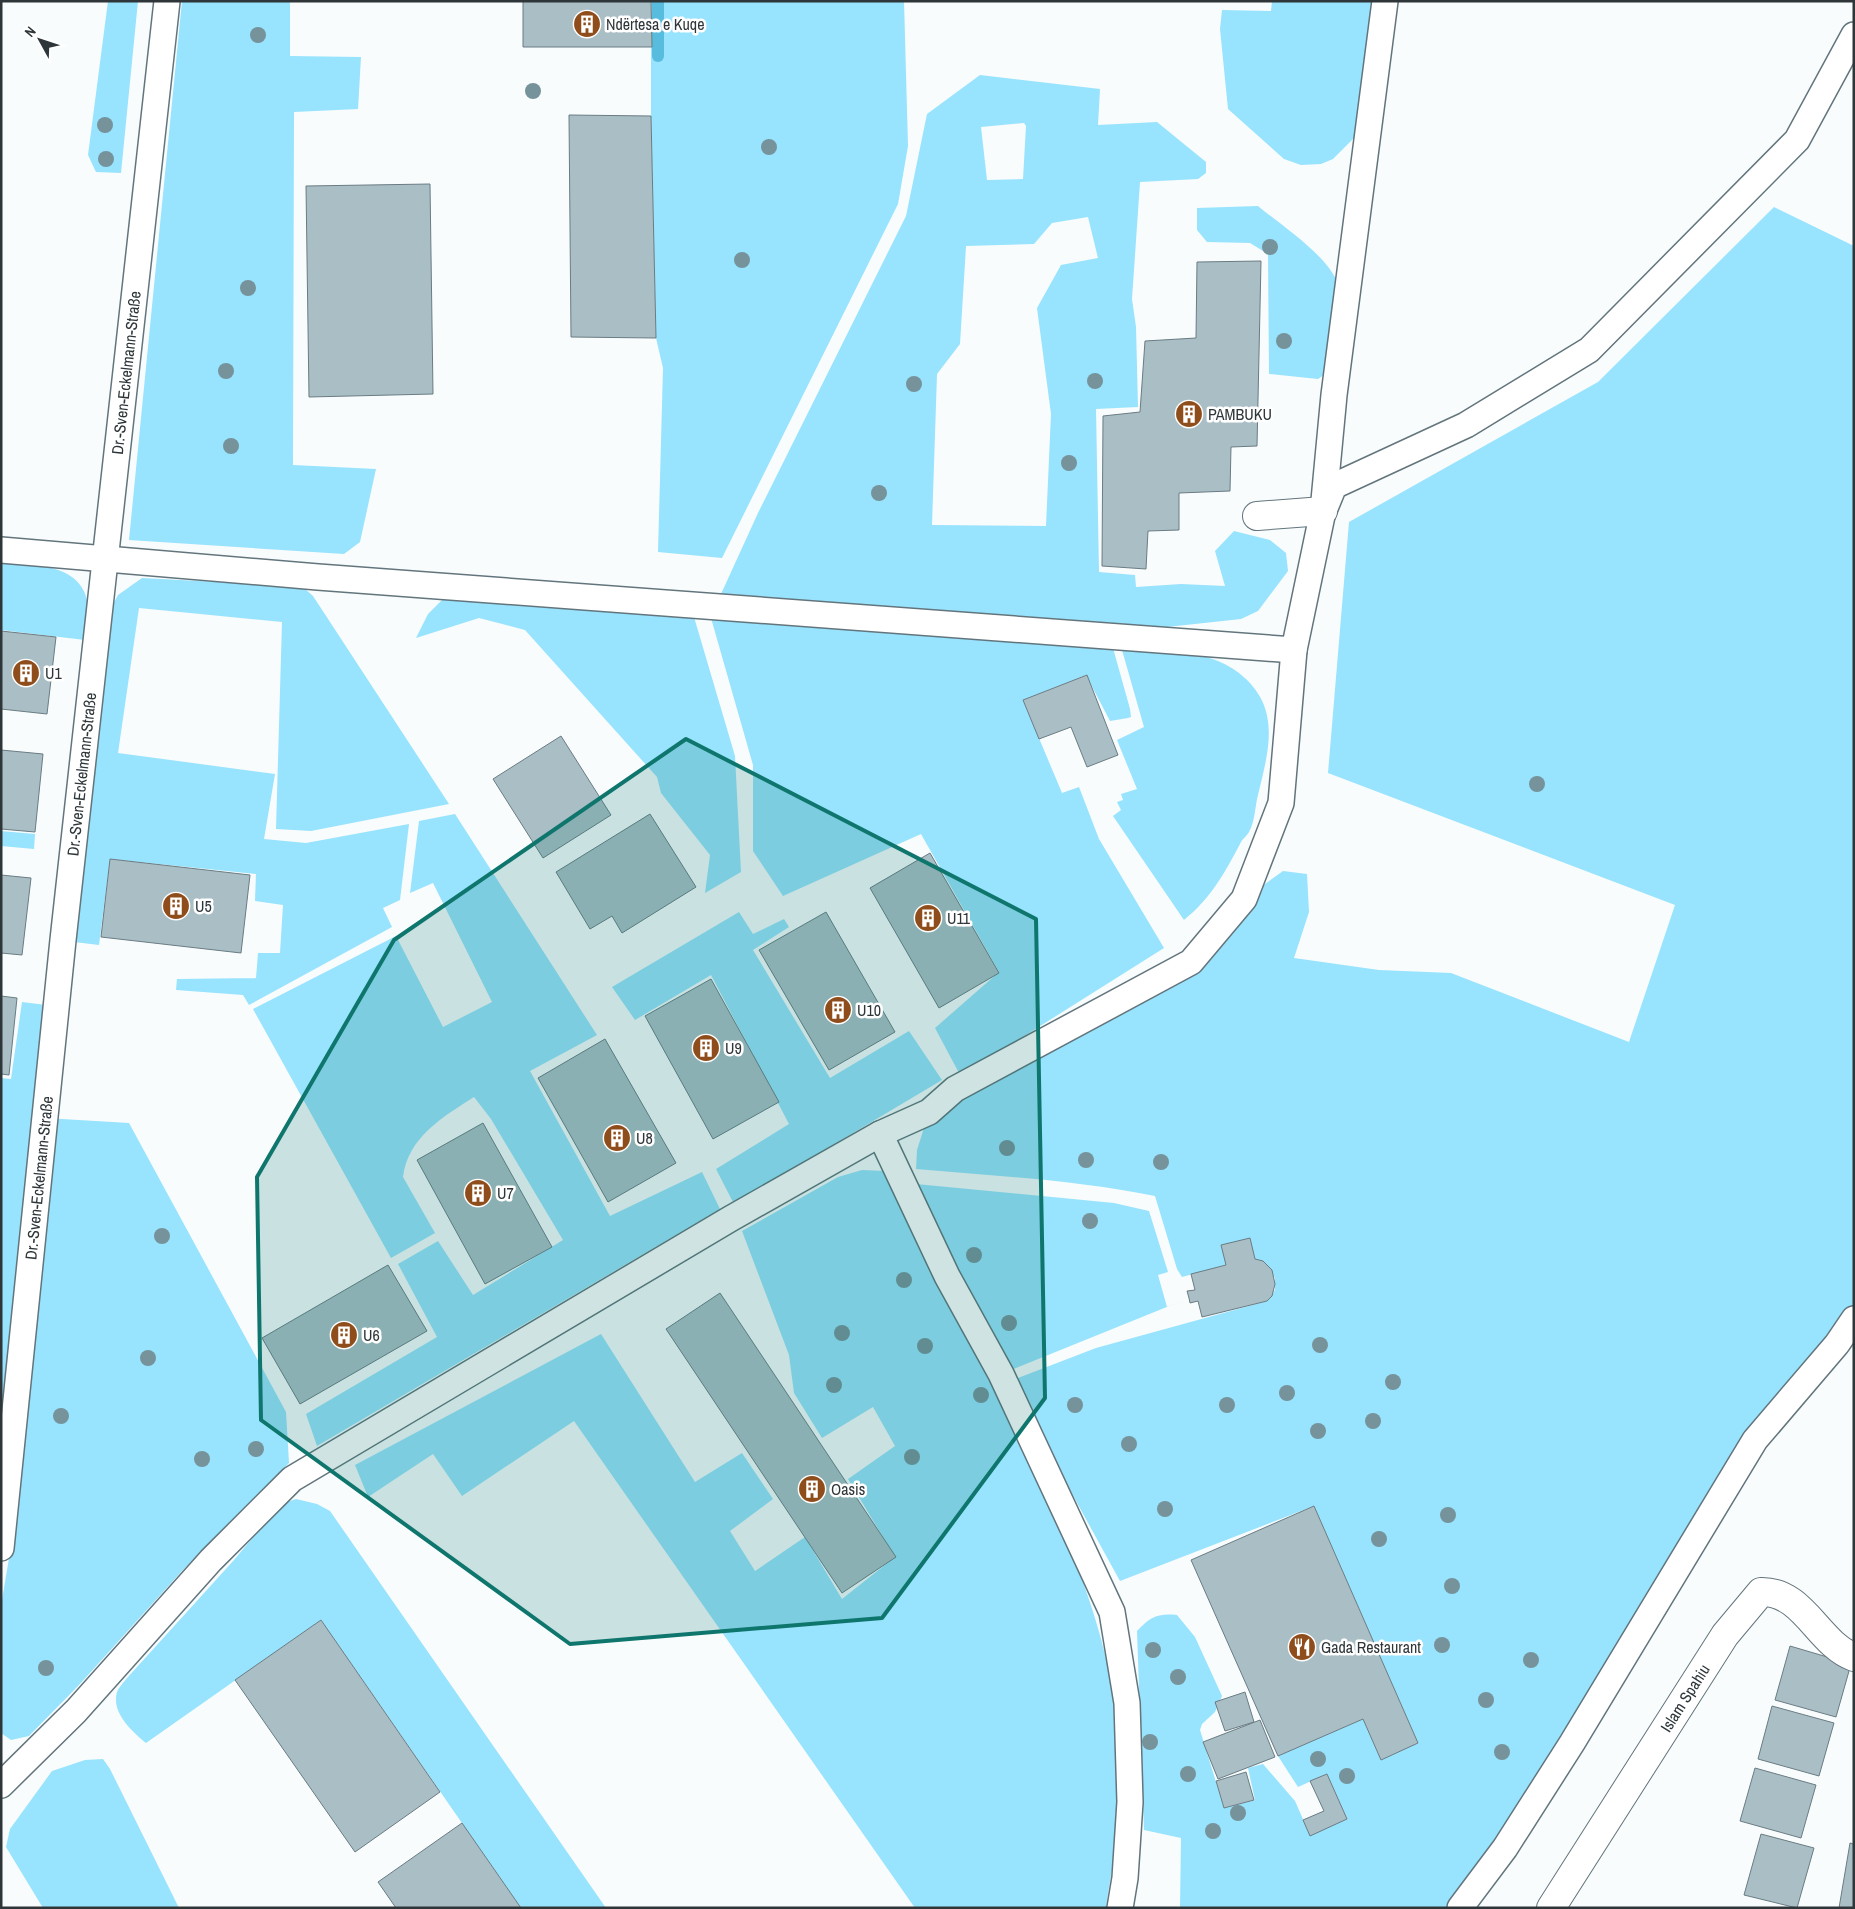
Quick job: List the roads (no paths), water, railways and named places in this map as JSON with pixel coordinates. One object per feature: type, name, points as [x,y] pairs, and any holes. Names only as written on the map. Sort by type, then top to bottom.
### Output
[{"type":"street","points":[[1257,516],[1323,512]]},
{"type":"street","name":"Islam Spahiu","points":[[1551,1908],[1724,1635],[1761,1592],[1774,1592],[1798,1607],[1826,1636],[1854,1657]]},
{"type":"lane","name":"Dr.-Sven-Eckelmann-Straße","points":[[1,1548],[62,945],[167,1]]},
{"type":"lane","points":[[1,1786],[76,1711],[211,1560],[292,1479],[730,1219],[880,1134],[929,1112],[956,1089],[1191,962],[1244,898],[1281,803],[1294,650],[1323,512],[1334,395],[1385,1]]},
{"type":"lane","points":[[1323,512],[1334,486],[1466,425],[1589,350],[1797,140],[1854,35]]},
{"type":"lane","points":[[1,550],[318,577],[1294,650]]},
{"type":"lane","points":[[880,1134],[947,1276],[1001,1374],[1112,1612],[1126,1702],[1130,1802],[1125,1878],[1120,1908]]},
{"type":"lane","points":[[1460,1908],[1505,1848],[1572,1743],[1755,1440],[1837,1344],[1854,1319]]},
{"type":"waterway","points":[[658,1],[658,56]]},
{"type":"place","name":"Ndërtesa e Kuqe","points":[[587,24]]},
{"type":"place","name":"PAMBUKU","points":[[1189,414]]},
{"type":"place","name":"U1","points":[[26,673]]},
{"type":"place","name":"U5","points":[[176,906]]},
{"type":"place","name":"U11","points":[[928,918]]},
{"type":"place","name":"U10","points":[[838,1010]]},
{"type":"place","name":"U9","points":[[706,1048]]},
{"type":"place","name":"U8","points":[[617,1138]]},
{"type":"place","name":"U7","points":[[478,1193]]},
{"type":"place","name":"U6","points":[[344,1335]]},
{"type":"place","name":"Oasis","points":[[812,1489]]},
{"type":"place","name":"Gada Restaurant","points":[[1302,1647]]}]
